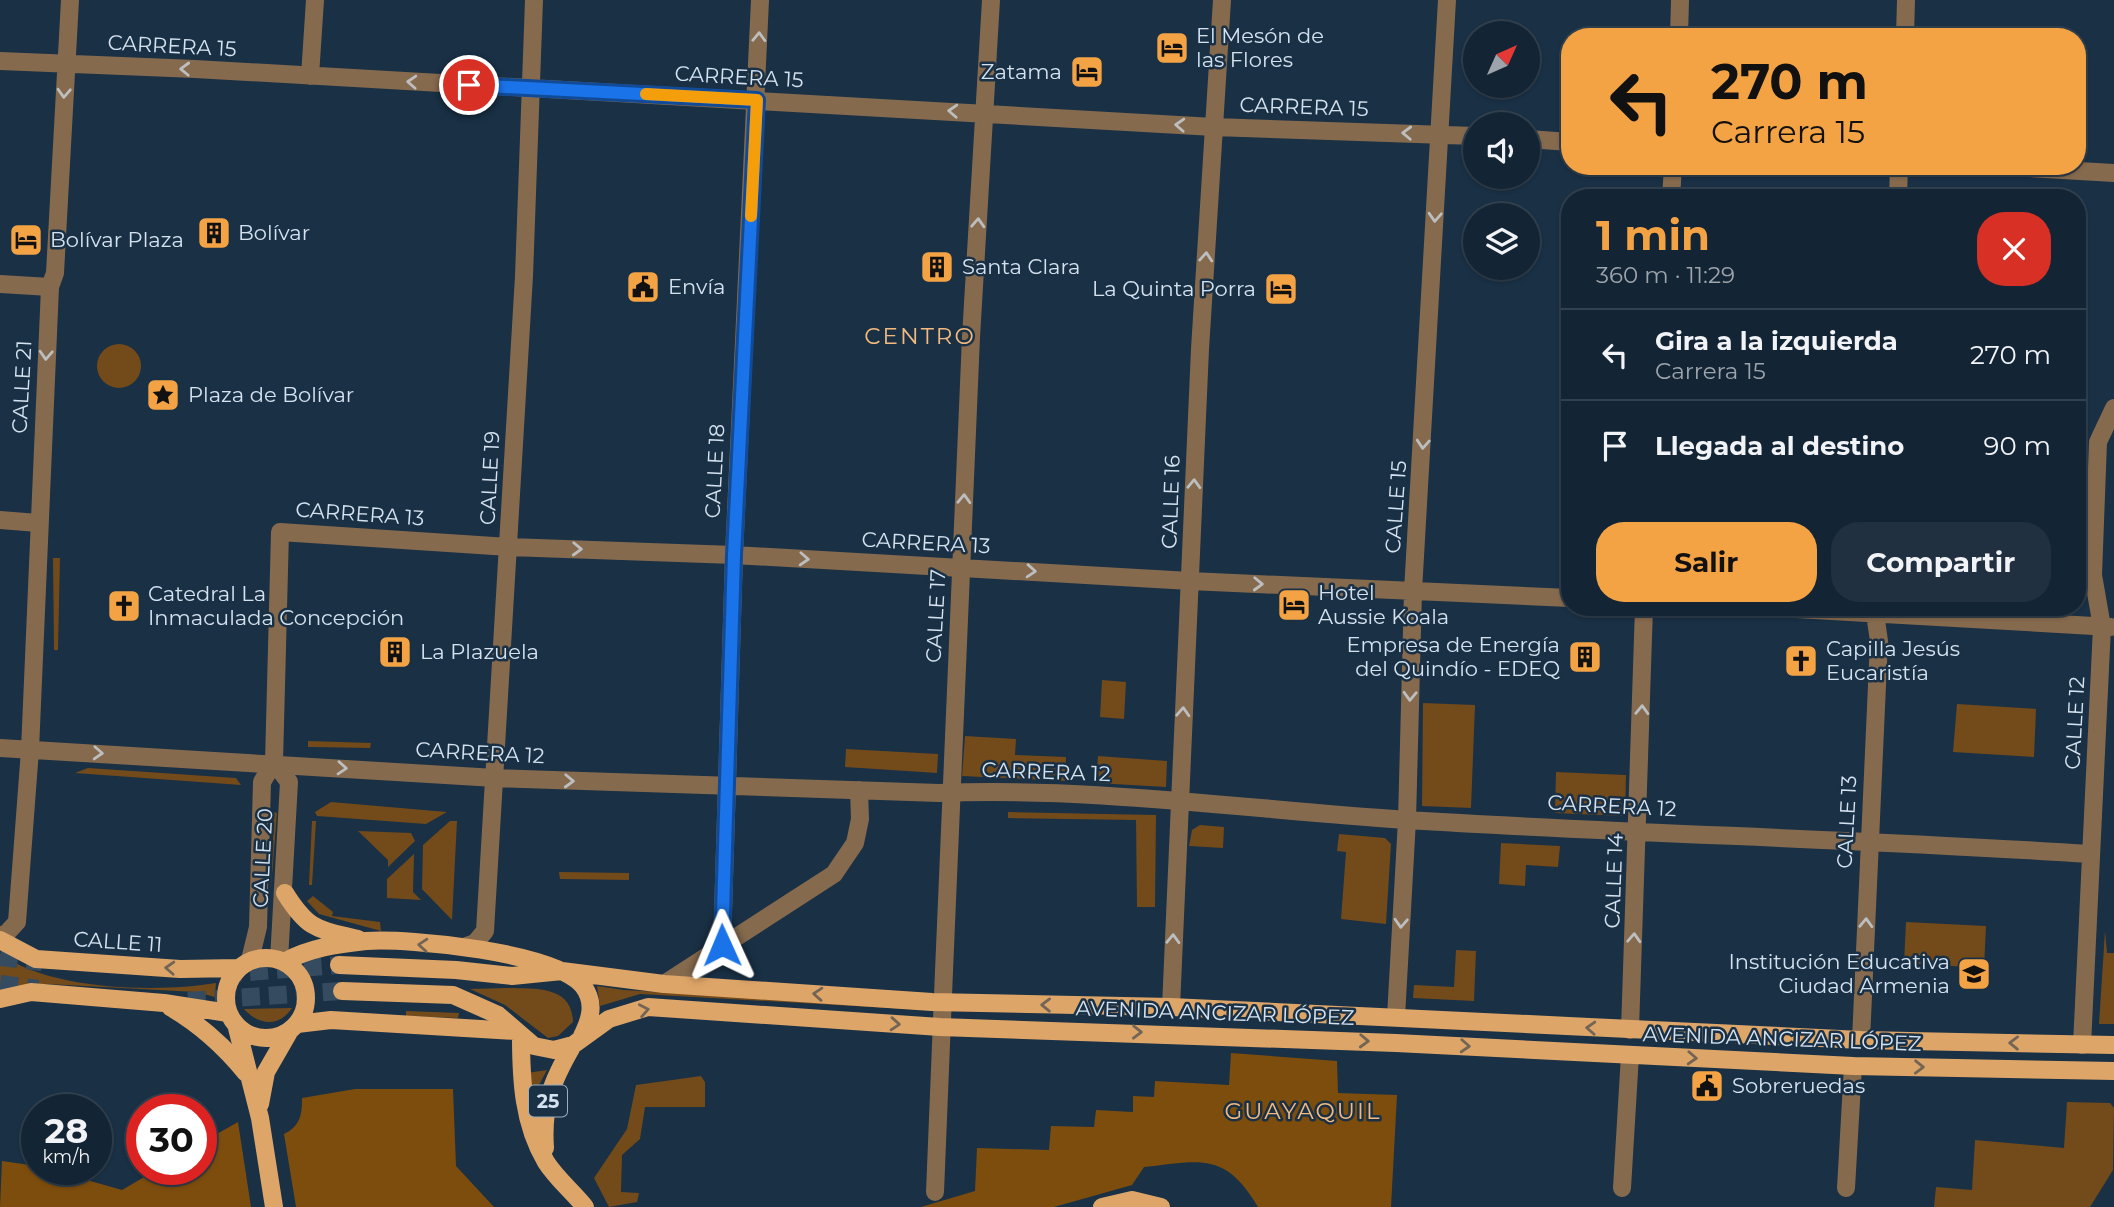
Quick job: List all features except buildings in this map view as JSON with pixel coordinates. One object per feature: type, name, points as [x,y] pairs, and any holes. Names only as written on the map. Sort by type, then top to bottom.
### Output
[{"type":"main road","points":[[285,893],[299,914],[315,929],[368,941],[464,947],[531,960],[562,971],[583,986],[590,1001],[589,1022],[577,1041]]},
{"type":"main road","name":"CALLE 11","points":[[0,937],[36,959],[180,969],[244,964]]},
{"type":"main road","points":[[281,961],[306,950],[368,941]]},
{"type":"main road","points":[[260,1118],[266,1072],[306,1005],[306,995],[299,975],[281,961],[265,957],[244,964],[225,994],[260,1118],[274,1207]]},
{"type":"main road","name":"AVENIDA ANCIZAR LÓPEZ","points":[[339,965],[456,970],[512,976],[562,971],[664,984],[942,1002],[1171,1007],[1861,1040],[2114,1045]]},
{"type":"main road","name":"AVENIDA ANCIZAR LÓPEZ","points":[[342,991],[453,995],[498,1015],[534,1046],[554,1049],[577,1041],[609,1019],[648,1007],[940,1027],[1208,1035],[1853,1066],[2114,1071]]},
{"type":"main road","points":[[0,999],[31,992],[164,1003],[233,1021],[259,1038],[274,1038],[293,1028],[331,1020],[518,1034],[521,1080],[527,1112],[547,1162],[585,1207]]},
{"type":"main road","points":[[164,1003],[197,1023],[225,1048],[249,1077]]},
{"type":"main road","name":"25","points":[[547,1162],[543,1121],[552,1080],[577,1041]]},
{"type":"main road","points":[[1104,1206],[1132,1200],[1161,1207]]},
{"type":"street","name":"CALLE 21","points":[[0,937],[17,922],[30,750],[50,287],[55,273],[70,0]]},
{"type":"street","points":[[310,76],[315,0]]},
{"type":"street","name":"CALLE 19","points":[[464,947],[475,943],[485,931],[509,547],[534,0]]},
{"type":"street","name":"CALLE 18","points":[[722,945],[734,555],[760,0]]},
{"type":"street","name":"CALLE 17","points":[[934,1192],[961,567],[991,0]]},
{"type":"street","name":"CALLE 16","points":[[1171,1007],[1200,349],[1222,0]]},
{"type":"street","name":"CALLE 15","points":[[1396,1017],[1407,820],[1413,591],[1447,0]]},
{"type":"street","points":[[1679,28],[1680,0]]},
{"type":"street","points":[[1905,28],[1906,0]]},
{"type":"street","name":"CARRERA 15","points":[[0,61],[757,100],[1214,127],[1463,135]]},
{"type":"street","points":[[1540,140],[1561,141]]},
{"type":"street","points":[[2086,171],[2114,173]]},
{"type":"street","points":[[0,284],[50,287]]},
{"type":"street","name":"CALLE 12","points":[[2082,1045],[2090,854],[2108,627],[2093,575],[2098,442],[2114,408]]},
{"type":"street","points":[[0,520],[38,523]]},
{"type":"street","name":"CARRERA 13","points":[[280,532],[509,547],[734,555],[1190,582],[1561,598]]},
{"type":"street","name":"CALLE 20","points":[[244,964],[258,927],[262,782],[274,762],[280,532]]},
{"type":"street","name":"CALLE 14","points":[[1630,1030],[1639,830],[1644,616]]},
{"type":"street","name":"CALLE 13","points":[[1861,1040],[1879,641],[1875,616]]},
{"type":"street","points":[[1947,616],[2108,627]]},
{"type":"street","name":"CARRERA 12","points":[[0,748],[274,762],[495,778],[939,793],[983,792],[1179,801],[1407,820],[1869,840],[2090,854]]},
{"type":"street","name":"CALLE 20","points":[[274,762],[289,782],[281,961]]},
{"type":"street","points":[[664,984],[834,874],[855,843],[860,819],[859,790]]},
{"type":"street","points":[[1622,1188],[1630,1055]]},
{"type":"street","points":[[1846,1188],[1853,1066]]},
{"type":"shaded area","points":[[119,344],[134,351],[141,366],[134,381],[119,388],[104,381],[97,366],[104,351]]},
{"type":"shaded area","points":[[53,558],[60,558],[58,650],[54,650]]},
{"type":"shaded area","points":[[1102,680],[1126,682],[1124,719],[1100,717]]},
{"type":"shaded area","points":[[1423,703],[1475,705],[1471,808],[1422,806]]},
{"type":"shaded area","points":[[1957,704],[2036,709],[2034,757],[1953,752]]},
{"type":"shaded area","points":[[965,736],[1016,739],[1015,755],[1066,757],[1065,781],[962,776]]},
{"type":"shaded area","points":[[308,741],[371,743],[370,748],[308,747]]},
{"type":"shaded area","points":[[846,749],[938,754],[937,773],[845,767]]},
{"type":"shaded area","points":[[1098,756],[1167,761],[1166,787],[1096,783]]},
{"type":"shaded area","points":[[88,768],[236,778],[241,785],[75,773]]},
{"type":"shaded area","points":[[1556,772],[1626,775],[1625,816],[1555,813]]},
{"type":"shaded area","points":[[331,802],[447,812],[426,824],[317,816],[315,812]]},
{"type":"shaded area","points":[[274,812],[277,813],[271,888]]},
{"type":"shaded area","points":[[1008,812],[1156,815],[1155,907],[1137,907],[1136,820],[1008,818]]},
{"type":"shaded area","points":[[312,821],[316,821],[312,885],[309,885]]},
{"type":"shaded area","points":[[450,821],[457,821],[452,920],[422,889],[423,845]]},
{"type":"shaded area","points":[[1200,825],[1224,827],[1223,848],[1189,846],[1192,830]]},
{"type":"shaded area","points":[[358,831],[411,833],[415,841],[388,867],[388,860]]},
{"type":"shaded area","points":[[1339,834],[1385,838],[1391,844],[1386,924],[1341,919],[1346,852],[1337,851]]},
{"type":"shaded area","points":[[1501,843],[1560,846],[1558,867],[1526,865],[1525,886],[1499,884]]},
{"type":"shaded area","points":[[414,854],[413,892],[421,900],[387,898],[387,879]]},
{"type":"shaded area","points":[[559,872],[629,873],[629,880],[560,879]]},
{"type":"shaded area","points":[[313,896],[333,912],[332,916],[380,922],[381,931],[319,914],[307,901]]},
{"type":"shaded area","points":[[1906,922],[1986,926],[1984,968],[1904,963]]},
{"type":"shaded area","points":[[2105,931],[2107,953],[2114,953],[2114,1024],[2099,1024]]},
{"type":"shaded area","points":[[1456,950],[1476,951],[1474,1001],[1413,998],[1414,985],[1454,987]]},
{"type":"shaded area","points":[[0,954],[21,966],[74,982],[134,988],[216,983],[215,997],[196,992],[47,984],[0,988]]},
{"type":"shaded area","points":[[597,986],[624,990],[924,1006],[924,1010],[640,994],[600,1006]]},
{"type":"shaded area","points":[[470,989],[540,989],[559,995],[571,1010],[573,1022],[558,1036],[548,1038],[505,1005]]},
{"type":"shaded area","points":[[292,1008],[281,1019],[268,1022],[256,1018],[244,1009]]},
{"type":"shaded area","points":[[406,1011],[459,1013],[458,1018],[406,1016]]},
{"type":"shaded area","points":[[1231,1053],[1337,1061],[1338,1093],[1397,1095],[1391,1207],[1258,1207],[1234,1176],[1222,1168],[1196,1162],[1144,1167],[1132,1185],[1054,1207],[921,1207],[975,1191],[977,1148],[1049,1150],[1051,1126],[1094,1127],[1096,1110],[1133,1112],[1133,1096],[1154,1097],[1155,1081],[1229,1085]]},
{"type":"shaded area","points":[[547,1070],[539,1085],[539,1132],[527,1073]]},
{"type":"shaded area","points":[[701,1076],[705,1082],[705,1107],[645,1107],[640,1139],[622,1155],[621,1192],[639,1193],[637,1202],[609,1207],[594,1178],[627,1129],[636,1085]]},
{"type":"shaded area","points":[[355,1089],[453,1089],[456,1166],[494,1207],[296,1207],[284,1134],[294,1128],[299,1120],[302,1098]]},
{"type":"shaded area","points":[[2067,1102],[2110,1103],[2114,1108],[2113,1170],[2090,1207],[1934,1207],[1936,1187],[1972,1190],[1975,1140],[2064,1148]]},
{"type":"shaded area","points":[[238,1122],[251,1207],[0,1207],[2,1161],[21,1164],[21,1185],[104,1185],[122,1190],[131,1185],[217,1185],[217,1134]]},
{"type":"tunnel","points":[[0,957],[42,962]]},
{"type":"tunnel","points":[[223,974],[339,965]]},
{"type":"tunnel","points":[[0,984],[38,989]]},
{"type":"tunnel","points":[[188,1001],[342,991]]},
{"type":"slow traffic","points":[[646,94],[757,100],[751,216]]},
{"type":"place","name":"El Mesón de las Flores","points":[[1172,48]]},
{"type":"place","name":"Zatama","points":[[1087,72]]},
{"type":"place","name":"Bolívar","points":[[214,233]]},
{"type":"place","name":"Bolívar Plaza","points":[[26,240]]},
{"type":"place","name":"Santa Clara","points":[[937,267]]},
{"type":"place","name":"Envía","points":[[643,287]]},
{"type":"place","name":"La Quinta Porra","points":[[1281,289]]},
{"type":"place","name":"Plaza de Bolívar","points":[[163,395]]},
{"type":"place","name":"Hotel Aussie Koala","points":[[1294,605]]},
{"type":"place","name":"Catedral La Inmaculada Concepción","points":[[124,606]]},
{"type":"place","name":"La Plazuela","points":[[395,652]]},
{"type":"place","name":"Empresa de Energía del Quindío - EDEQ","points":[[1585,657]]},
{"type":"place","name":"Capilla Jesús Eucaristía","points":[[1801,661]]},
{"type":"place","name":"Institución Educativa Ciudad Armenia","points":[[1974,974]]},
{"type":"place","name":"Sobreruedas","points":[[1707,1086]]},
{"type":"district","name":"CENTRO","points":[[920,336]]},
{"type":"district","name":"GUAYAQUIL","points":[[1303,1111]]},
{"type":"route","points":[[469,85],[757,100],[734,555],[724,810],[722,945]]}]
